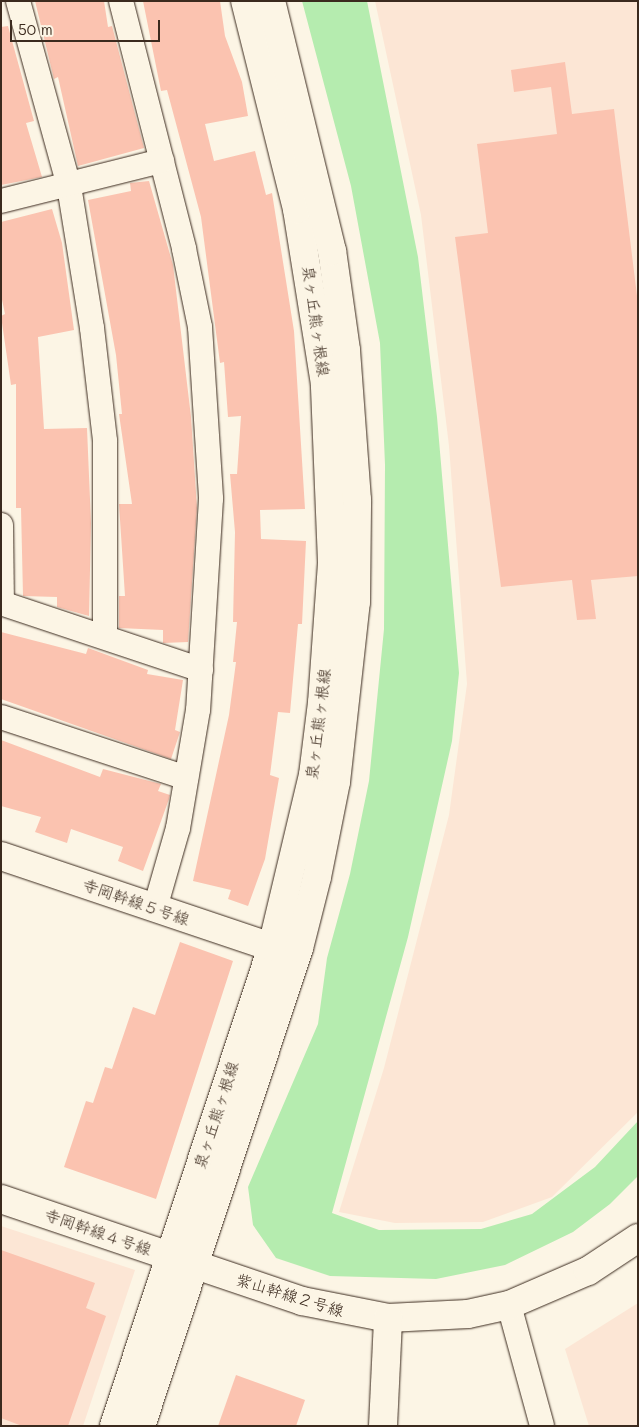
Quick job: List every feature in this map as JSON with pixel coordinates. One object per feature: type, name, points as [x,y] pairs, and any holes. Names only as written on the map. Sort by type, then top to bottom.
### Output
[{"type":"main road","name":"泉ヶ丘熊ヶ根線","points":[[141,1426],[182,1261],[272,947],[313,775],[322,703],[332,562],[331,470],[314,297],[278,127],[245,1]]},
{"type":"main road","name":"泉ヶ丘熊ヶ根線","points":[[114,1426],[182,1261],[298,948],[317,877],[336,782],[356,602],[357,500],[346,350],[332,251],[271,1]]},
{"type":"main road","name":"寺岡幹線５号線","points":[[1,856],[272,947]]},
{"type":"main road","name":"寺岡幹線４号線","points":[[1,1199],[182,1261]]},
{"type":"main road","name":"紫山幹線２号線","points":[[182,1261],[302,1302],[388,1318],[468,1314],[509,1305],[588,1271],[638,1238]]},
{"type":"main road","points":[[383,1426],[388,1318]]},
{"type":"street","points":[[18,1],[69,186],[105,441],[105,636]]},
{"type":"street","points":[[121,1],[162,161],[200,327],[207,412],[211,499],[201,670],[178,828],[155,908]]},
{"type":"street","points":[[1,201],[69,186],[162,161]]},
{"type":"street","points":[[1,525],[2,603],[105,636],[201,670]]},
{"type":"street","points":[[1,717],[186,778]]},
{"type":"street","points":[[509,1305],[542,1426]]},
{"type":"shaded area","points":[[375,1],[638,1],[638,1112],[552,1197],[483,1222],[395,1223],[339,1212],[384,1068],[449,815],[467,684],[449,446],[421,215]]},
{"type":"shaded area","points":[[1,1226],[135,1270],[83,1426],[1,1426]]},
{"type":"shaded area","points":[[638,1303],[638,1426],[589,1426],[565,1349]]},
{"type":"green space","points":[[302,1],[367,1],[418,257],[437,417],[459,673],[452,741],[408,937],[332,1213],[379,1230],[481,1229],[532,1214],[595,1167],[638,1121],[638,1176],[610,1204],[573,1232],[505,1265],[436,1279],[330,1276],[276,1258],[253,1225],[248,1187],[318,1024],[327,958],[350,874],[369,781],[384,629],[385,465],[380,343],[351,186]]},
{"type":"building","points":[[35,1],[104,1],[108,27],[112,26],[144,148],[78,166],[58,77],[54,79]]},
{"type":"building","points":[[143,1],[220,1],[225,36],[242,82],[248,116],[205,124],[214,161],[255,151],[266,195],[272,193],[294,331],[305,509],[260,510],[261,539],[306,541],[302,624],[298,624],[290,713],[278,712],[270,775],[279,778],[265,859],[248,906],[228,899],[231,890],[193,881],[229,715],[236,662],[233,662],[237,622],[233,622],[235,532],[230,474],[237,474],[241,416],[228,417],[224,362],[220,363],[201,217],[167,90],[161,91]]},
{"type":"building","points":[[8,26],[34,121],[26,123],[42,177],[1,185],[1,27]]},
{"type":"building","points":[[565,62],[572,114],[614,109],[638,304],[638,576],[591,580],[596,619],[577,620],[572,580],[501,587],[455,237],[488,233],[477,144],[557,134],[551,87],[514,92],[511,70]]},
{"type":"building","points":[[149,181],[173,265],[191,417],[197,508],[188,642],[163,643],[163,630],[119,628],[119,596],[125,596],[119,504],[132,504],[119,414],[122,414],[116,355],[88,200],[131,191],[130,183]]},
{"type":"building","points":[[52,209],[62,243],[74,330],[38,337],[44,429],[87,428],[91,523],[89,616],[57,607],[57,597],[23,596],[21,508],[16,508],[16,384],[11,385],[1,316],[5,314],[1,295],[1,222]]},
{"type":"building","points":[[1,632],[86,654],[88,648],[148,670],[147,674],[183,680],[175,730],[180,732],[171,759],[1,699]]},
{"type":"building","points":[[1,740],[100,777],[103,769],[161,784],[158,791],[170,795],[143,871],[118,861],[123,847],[71,829],[67,843],[35,832],[41,817],[1,806]]},
{"type":"building","points":[[180,942],[233,961],[156,1199],[64,1167],[86,1101],[93,1103],[105,1067],[112,1069],[133,1007],[155,1015]]},
{"type":"building","points":[[1,1250],[95,1283],[86,1308],[106,1316],[68,1426],[22,1426],[1,1418]]},
{"type":"building","points":[[236,1375],[305,1400],[296,1426],[218,1426]]}]
